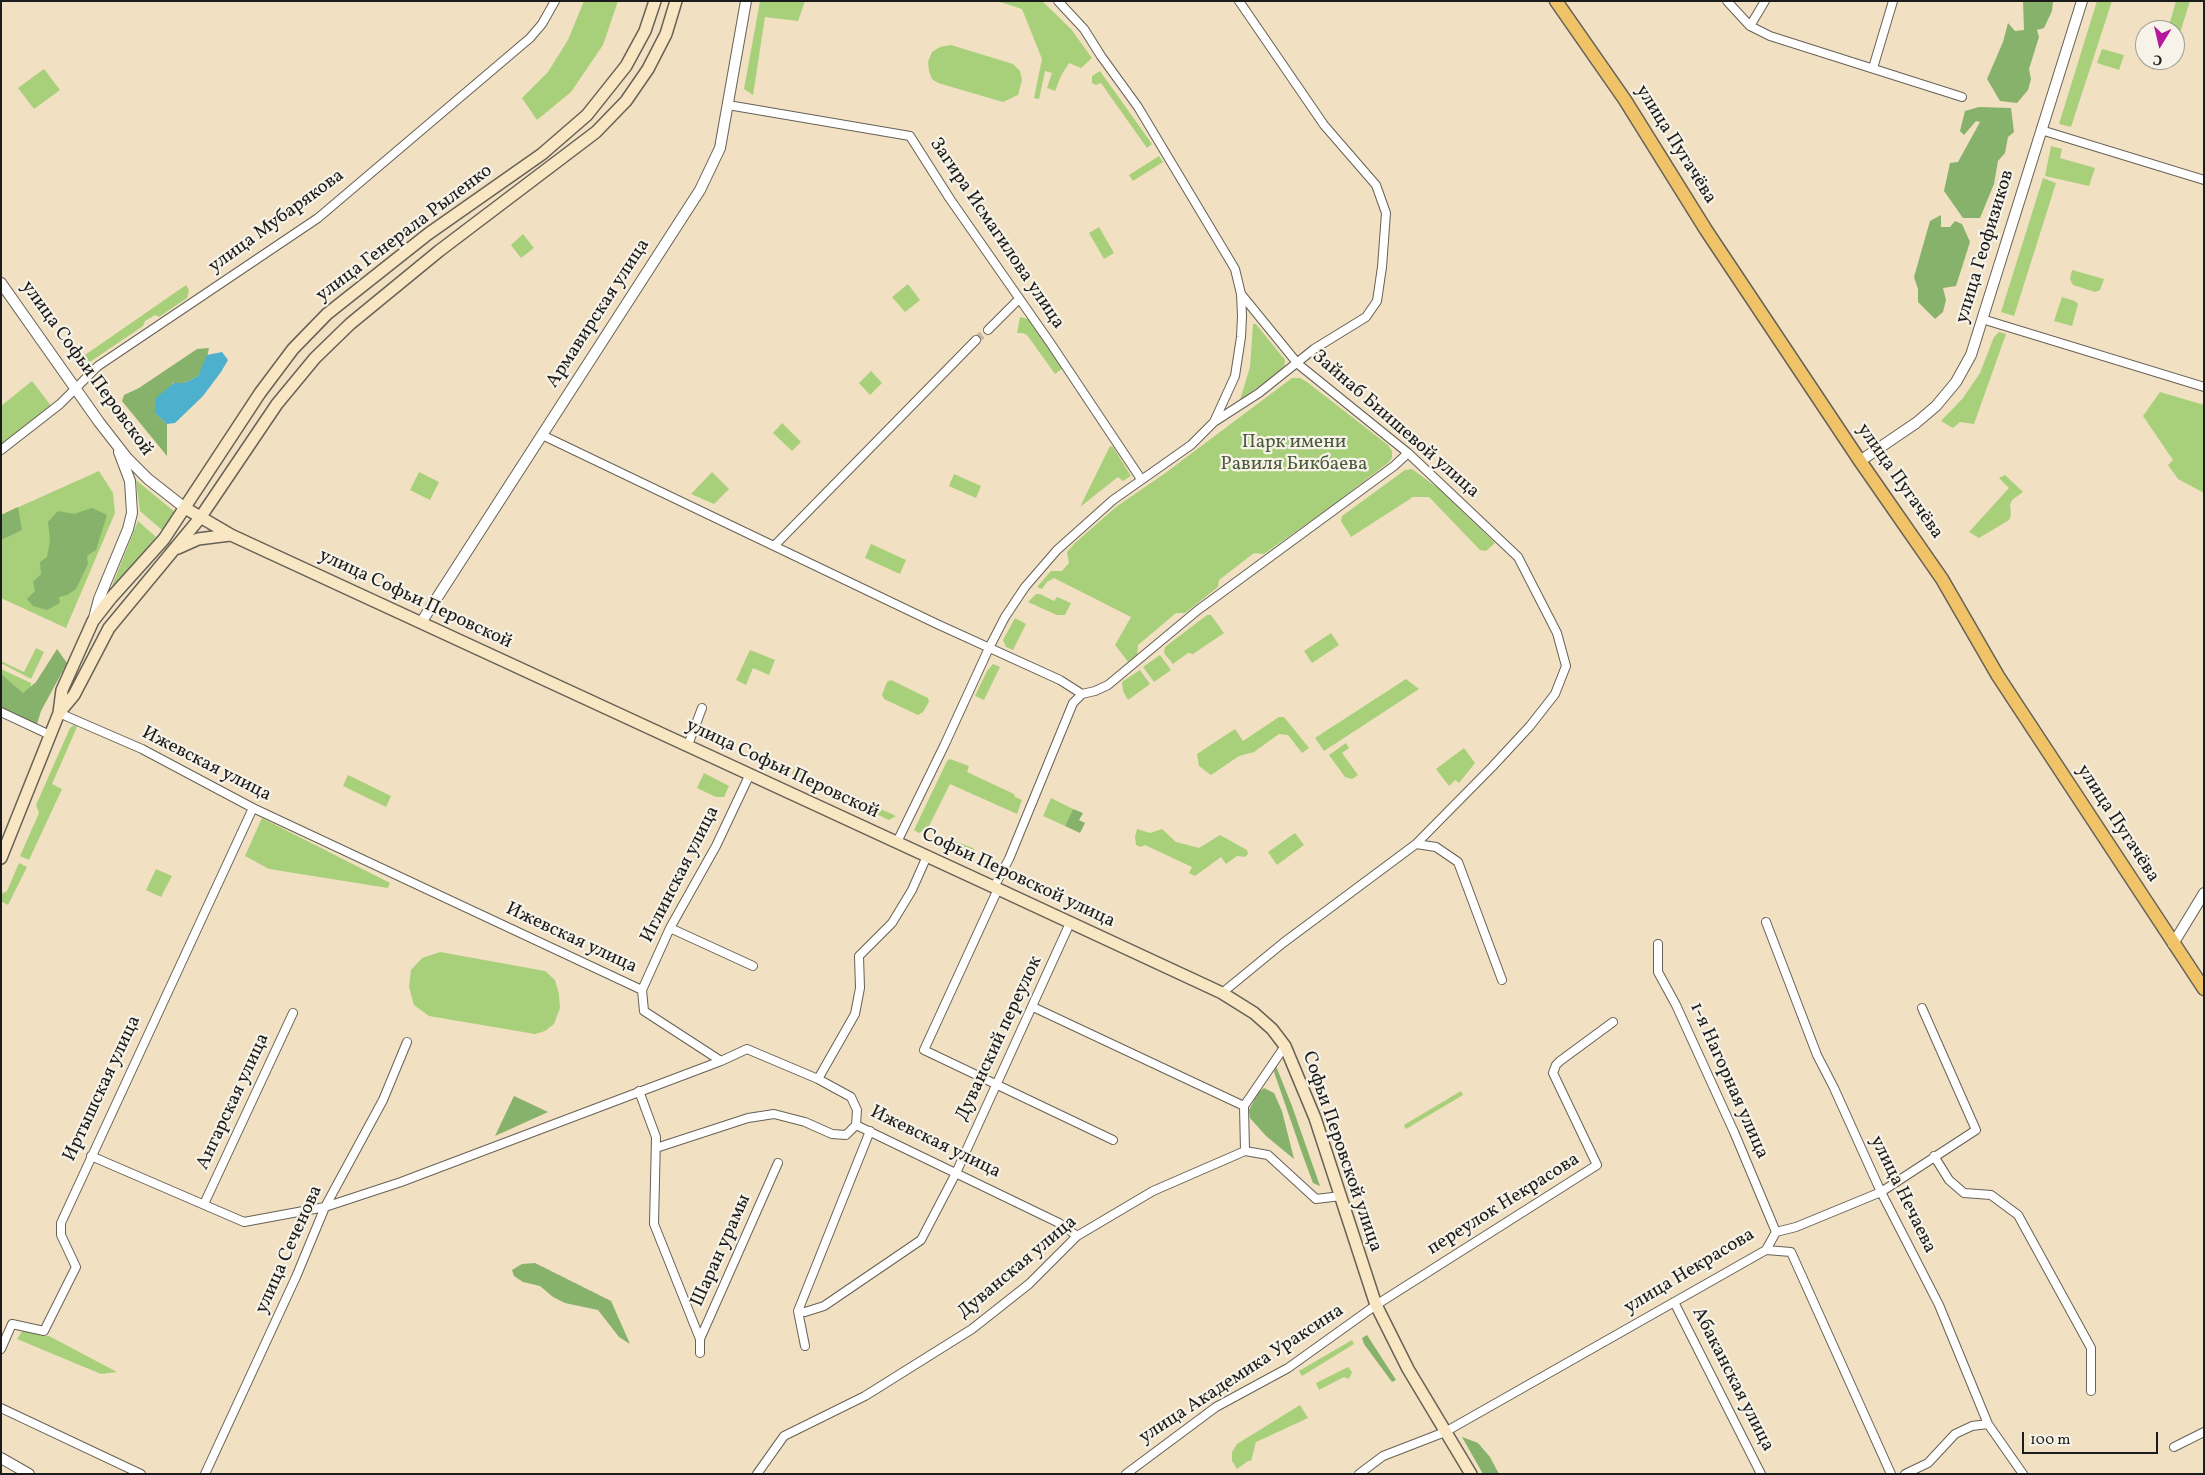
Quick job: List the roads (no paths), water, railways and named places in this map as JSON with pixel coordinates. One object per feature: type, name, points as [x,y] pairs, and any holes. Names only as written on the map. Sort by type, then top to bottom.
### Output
[{"type":"main road","name":"улица Генерала Рыленко","points":[[59,713],[62,690],[93,621],[110,598],[164,538],[186,508],[250,409],[293,350],[327,314],[420,240],[542,154],[587,115],[626,66],[645,31],[655,1]]},
{"type":"main road","name":"улица Генерала Рыленко","points":[[59,713],[74,695],[109,628],[200,518],[278,404],[315,358],[350,324],[438,251],[596,132],[626,101],[648,69],[662,43],[676,1]]},
{"type":"main road","name":"улица Пугачёва","points":[[1556,1],[1625,100],[1706,230],[1860,462],[1937,572],[1998,676],[2204,989]]},
{"type":"main road","name":"улица Софьи Перовской","points":[[186,508],[231,535],[422,621],[572,693],[897,842]]},
{"type":"main road","points":[[174,550],[198,539],[231,535]]},
{"type":"main road","points":[[1,858],[59,713]]},
{"type":"main road","name":"Софьи Перовской улица","points":[[897,842],[1222,993],[1254,1013],[1272,1029],[1285,1046],[1315,1118],[1376,1306],[1408,1369],[1471,1474]]},
{"type":"street","name":"улица Мубарякова","points":[[1,450],[60,404],[98,366],[318,218],[530,38],[542,24],[555,1]]},
{"type":"street","name":"Армавирская улица","points":[[422,621],[700,190],[720,148],[746,1]]},
{"type":"street","name":"Зайнаб Биишевой улица","points":[[897,842],[944,746],[988,648],[1005,617],[1025,588],[1057,550],[1113,500],[1191,445],[1214,422],[1235,376],[1241,337],[1241,294],[1235,269],[1138,107],[1084,29],[1058,1]]},
{"type":"street","points":[[1214,422],[1229,414],[1298,364],[1314,349],[1366,318],[1377,301],[1382,267],[1386,213],[1376,185],[1324,125],[1239,1]]},
{"type":"street","points":[[1727,1],[1750,26],[1770,36],[1962,97]]},
{"type":"street","points":[[1750,26],[1765,1]]},
{"type":"street","points":[[1873,68],[1893,1]]},
{"type":"street","name":"улица Геофизиков","points":[[1860,462],[1916,423],[1945,396],[1971,356],[2082,1]]},
{"type":"street","name":"Загира Исмагилова улица","points":[[728,105],[910,136],[1018,300],[1051,344],[1141,479]]},
{"type":"street","points":[[2041,130],[2204,180]]},
{"type":"street","name":"улица Софьи Перовской","points":[[1,283],[116,444],[148,479],[186,508]]},
{"type":"street","name":"Зайнаб Биишевой улица","points":[[1222,993],[1276,949],[1416,844],[1530,726],[1555,694],[1566,666],[1557,633],[1518,557],[1408,453],[1298,364],[1241,294]]},
{"type":"street","points":[[988,330],[1018,300]]},
{"type":"street","points":[[1982,319],[2204,387]]},
{"type":"street","points":[[774,546],[976,340]]},
{"type":"street","points":[[542,435],[988,648],[1060,680],[1082,694]]},
{"type":"street","points":[[93,621],[99,600],[128,529],[132,512],[130,481],[116,444]]},
{"type":"street","points":[[1113,1140],[996,1086],[924,1050],[1009,859],[1073,703],[1082,694],[1108,685],[1198,610],[1394,466],[1408,453]]},
{"type":"street","points":[[688,745],[702,708]]},
{"type":"street","points":[[1,712],[50,734]]},
{"type":"street","name":"Ижевская улица","points":[[59,713],[142,749],[253,808],[642,990],[644,1011],[721,1061],[747,1049],[818,1079],[851,1097],[857,1110],[856,1125],[1059,1223],[1077,1236]]},
{"type":"street","name":"Иглинская улица","points":[[642,990],[670,928],[716,846],[750,774]]},
{"type":"street","name":"Иртышская улица","points":[[1,1349],[12,1324],[44,1331],[76,1267],[61,1235],[60,1223],[253,808]]},
{"type":"street","points":[[1416,844],[1436,847],[1458,862],[1502,980]]},
{"type":"street","points":[[818,1079],[855,1014],[860,988],[859,956],[892,923],[912,890],[927,856]]},
{"type":"street","points":[[2173,944],[2204,894]]},
{"type":"street","name":"улица Нечаева","points":[[1766,922],[1817,1055],[1881,1192],[1939,1305],[1988,1424],[2023,1474]]},
{"type":"street","name":"Дуванский переулок","points":[[798,1311],[805,1312],[824,1306],[921,1240],[956,1173],[1033,1008],[1070,923]]},
{"type":"street","points":[[670,928],[753,966]]},
{"type":"street","name":"1-я Нагорная улица","points":[[1658,944],[1658,972],[1676,1005],[1734,1132],[1776,1232]]},
{"type":"street","points":[[1033,1008],[1244,1106]]},
{"type":"street","name":"улица Некрасова","points":[[1360,1474],[1383,1456],[1445,1432],[1766,1250],[1776,1232],[1796,1227],[1881,1192],[1976,1130],[1922,1008]]},
{"type":"street","name":"Ангарская улица","points":[[204,1204],[293,1013]]},
{"type":"street","name":"переулок Некрасова","points":[[1376,1306],[1597,1165],[1553,1073],[1560,1061],[1613,1022]]},
{"type":"street","name":"улица Сеченова","points":[[205,1474],[296,1277],[325,1207],[383,1100],[407,1042]]},
{"type":"street","points":[[1285,1046],[1244,1106],[1245,1151],[1268,1155],[1316,1199],[1341,1196]]},
{"type":"street","points":[[91,1156],[244,1222],[325,1207],[450,1165],[721,1061]]},
{"type":"street","points":[[639,1091],[656,1137],[654,1224],[700,1339]]},
{"type":"street","points":[[656,1148],[748,1118],[774,1114],[806,1122],[832,1134],[846,1135],[856,1125]]},
{"type":"street","points":[[805,1346],[798,1311],[870,1131]]},
{"type":"street","name":"Дуванская улица","points":[[757,1474],[784,1436],[865,1396],[972,1329],[1029,1284],[1077,1236],[1153,1191],[1245,1151]]},
{"type":"street","points":[[1934,1156],[1948,1180],[1964,1193],[1991,1194],[2018,1215],[2091,1348],[2091,1392]]},
{"type":"street","name":"Шаран урамы","points":[[700,1353],[700,1339],[778,1164]]},
{"type":"street","points":[[1766,1250],[1791,1252],[1891,1474]]},
{"type":"street","name":"Абаканская улица","points":[[1674,1302],[1761,1474]]},
{"type":"street","name":"улица Академика Ураксина","points":[[1126,1474],[1216,1407],[1288,1368],[1376,1306]]},
{"type":"street","points":[[1,1408],[141,1474]]},
{"type":"street","points":[[1905,1474],[1928,1463],[1955,1434],[1972,1426],[1988,1424]]},
{"type":"street","points":[[2174,1447],[2204,1432]]},
{"type":"street","points":[[1,1458],[29,1474]]},
{"type":"water","points":[[222,352],[228,360],[221,372],[203,396],[175,423],[167,424],[155,413],[156,398],[174,383],[185,383],[198,376],[207,355]]},
{"type":"tunnel","points":[[976,340],[988,330]]},
{"type":"park label","name":"Парк имени Равиля Бикбаева","points":[[1294,455]]}]
